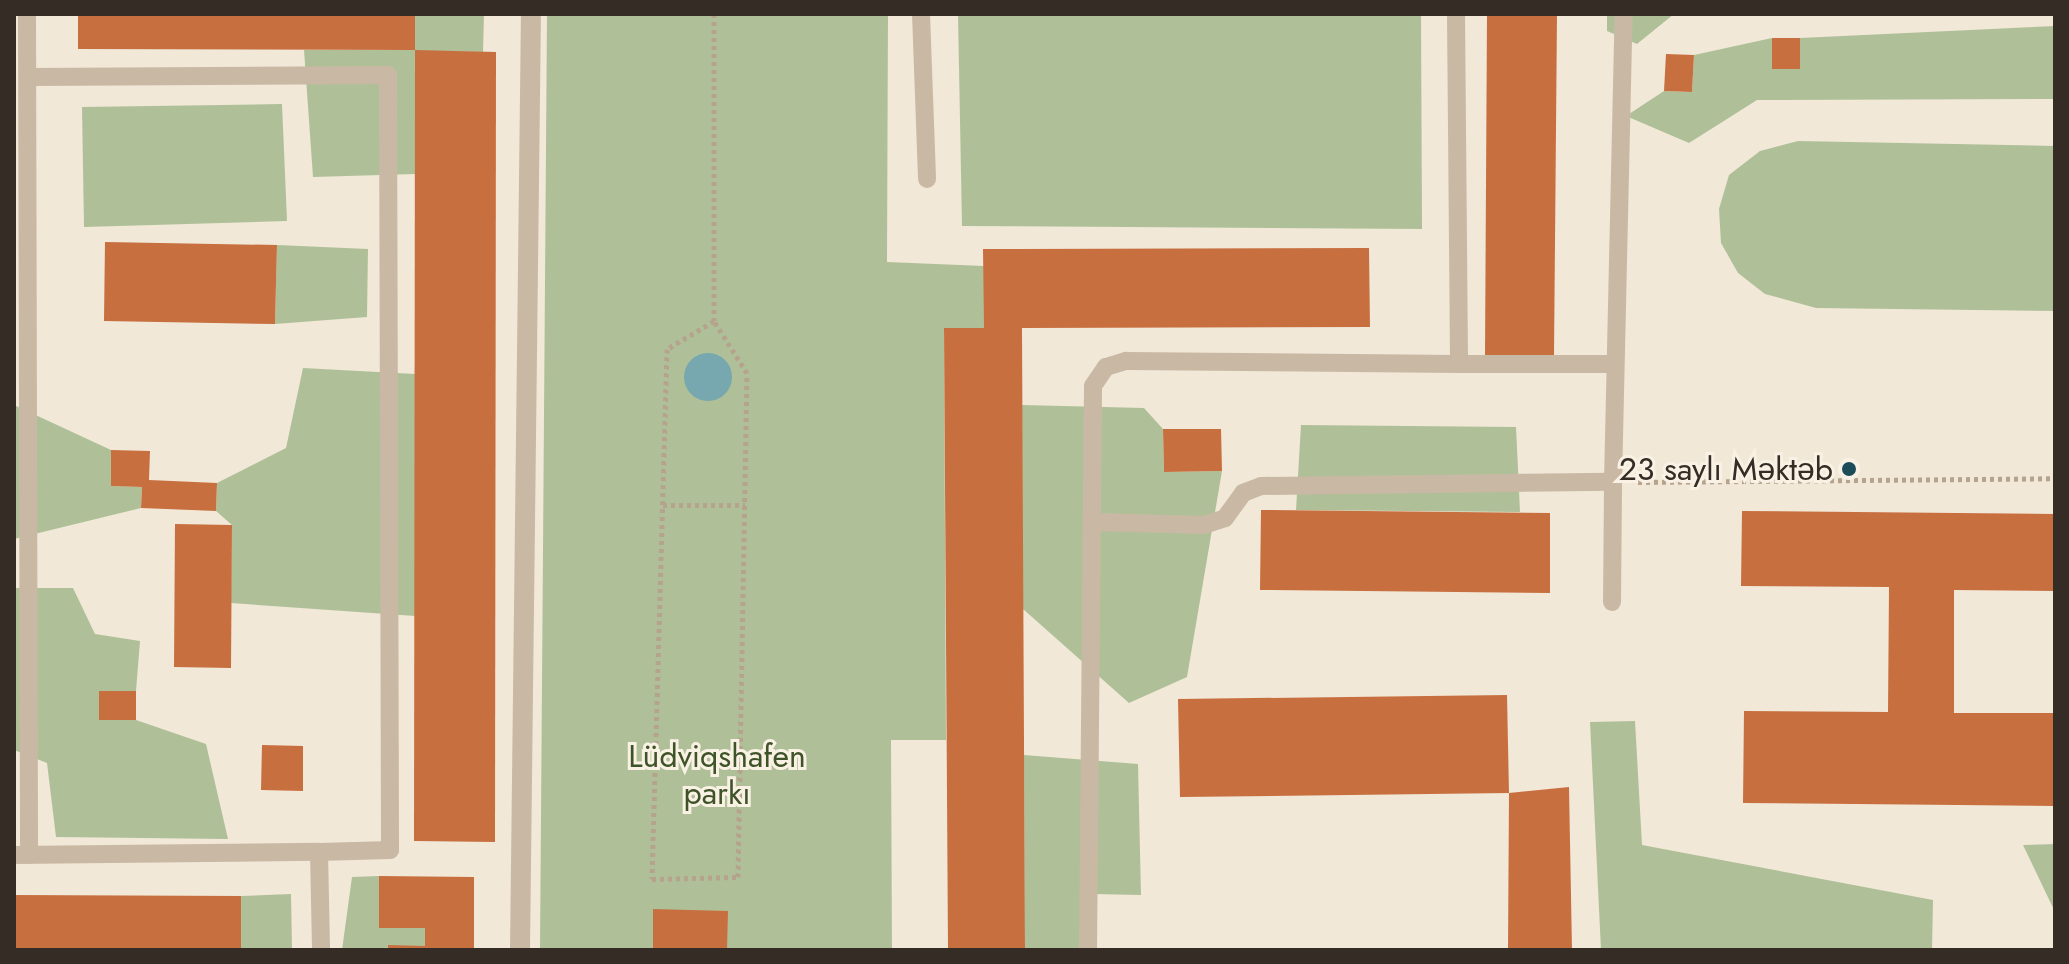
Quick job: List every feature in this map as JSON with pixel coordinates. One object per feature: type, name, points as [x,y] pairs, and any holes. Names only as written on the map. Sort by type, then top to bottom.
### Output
[{"type":"street","points":[[520,950],[531,14]]},
{"type":"lane","points":[[27,14],[22,855],[390,850],[388,75],[28,77]]},
{"type":"lane","points":[[921,14],[927,179]]},
{"type":"lane","points":[[1456,14],[1459,364]]},
{"type":"lane","points":[[1612,602],[1624,14]]},
{"type":"lane","points":[[1088,950],[1095,522],[1093,386],[1106,367],[1126,361],[1615,364]]},
{"type":"lane","points":[[1095,522],[1204,525],[1225,518],[1243,493],[1261,486],[1613,482]]},
{"type":"lane","points":[[319,852],[321,950]]},
{"type":"path","points":[[714,14],[714,321],[747,373],[738,877],[652,879],[667,349],[714,321]]},
{"type":"path","points":[[1613,482],[2055,478]]},
{"type":"path","points":[[663,505],[745,505]]},
{"type":"green space","points":[[415,14],[484,14],[483,52],[415,51],[415,174],[313,177],[304,50],[414,50]]},
{"type":"green space","name":"Lüdviqshafen parkı","points":[[547,14],[888,14],[887,262],[984,266],[984,328],[944,329],[946,740],[891,740],[892,950],[540,950]]},
{"type":"green space","points":[[958,14],[1421,14],[1422,229],[962,226]]},
{"type":"green space","points":[[1607,14],[1674,14],[1637,44],[1607,31]]},
{"type":"green space","points":[[2055,26],[2055,99],[1757,100],[1689,143],[1626,116],[1664,91],[1692,92],[1694,55],[1772,38],[1772,68],[1799,69],[1800,38]]},
{"type":"green space","points":[[282,104],[287,221],[84,227],[82,107]]},
{"type":"green space","points":[[1798,141],[2055,146],[2055,311],[1816,308],[1765,294],[1738,273],[1721,243],[1719,209],[1729,175],[1760,151]]},
{"type":"green space","points":[[277,245],[368,249],[367,317],[275,324]]},
{"type":"green space","points":[[303,368],[415,374],[415,616],[231,603],[232,525],[216,511],[217,483],[286,448]]},
{"type":"green space","points":[[14,405],[111,450],[111,486],[142,487],[141,508],[14,539]]},
{"type":"green space","points":[[1022,405],[1144,408],[1163,429],[1164,472],[1222,471],[1187,677],[1129,703],[1023,609]]},
{"type":"green space","points":[[1301,425],[1516,427],[1520,512],[1296,510]]},
{"type":"green space","points":[[14,588],[73,588],[95,634],[140,641],[136,691],[99,691],[99,720],[136,720],[206,744],[228,839],[56,837],[47,763],[14,750]]},
{"type":"green space","points":[[1635,721],[1642,845],[1933,900],[1932,950],[1601,950],[1590,722]]},
{"type":"green space","points":[[1024,755],[1138,764],[1141,895],[1093,894],[1092,950],[1025,950]]},
{"type":"green space","points":[[2055,844],[2055,912],[2023,845]]},
{"type":"green space","points":[[379,876],[379,928],[425,928],[425,946],[342,950],[352,877]]},
{"type":"green space","points":[[291,894],[292,950],[241,950],[241,896]]},
{"type":"water","points":[[708,353],[725,360],[732,377],[725,394],[708,401],[691,394],[684,377],[691,360]]},
{"type":"building","points":[[78,14],[415,14],[415,50],[78,49]]},
{"type":"building","points":[[1487,14],[1557,14],[1554,356],[1485,356]]},
{"type":"building","points":[[1772,38],[1800,38],[1800,69],[1772,69]]},
{"type":"building","points":[[415,50],[496,52],[495,842],[414,841]]},
{"type":"building","points":[[1666,54],[1694,55],[1692,92],[1664,91]]},
{"type":"building","points":[[105,242],[277,245],[275,324],[104,321]]},
{"type":"building","points":[[1369,248],[1370,327],[1022,328],[1025,950],[948,950],[944,328],[984,328],[983,249]]},
{"type":"building","points":[[1163,429],[1221,429],[1222,471],[1164,472]]},
{"type":"building","points":[[111,450],[150,451],[149,480],[217,483],[216,511],[141,508],[142,487],[111,486]]},
{"type":"building","points":[[1261,510],[1550,513],[1550,593],[1260,590]]},
{"type":"building","points":[[1742,511],[2055,514],[2055,591],[1954,590],[1954,713],[2055,713],[2055,806],[1743,803],[1744,711],[1888,712],[1889,587],[1741,586]]},
{"type":"building","points":[[175,524],[232,525],[231,668],[174,667]]},
{"type":"building","points":[[99,691],[136,691],[136,720],[99,720]]},
{"type":"building","points":[[1507,695],[1509,793],[1180,797],[1178,699]]},
{"type":"building","points":[[262,745],[303,746],[303,791],[261,790]]},
{"type":"building","points":[[1569,787],[1572,950],[1508,950],[1509,793]]},
{"type":"building","points":[[379,876],[474,877],[474,950],[388,950],[388,945],[425,946],[425,928],[379,928]]},
{"type":"building","points":[[14,895],[241,896],[241,950],[14,950]]},
{"type":"building","points":[[653,909],[728,911],[727,950],[653,950]]},
{"type":"place","name":"23 saylı Məktəb","points":[[1849,469]]}]
